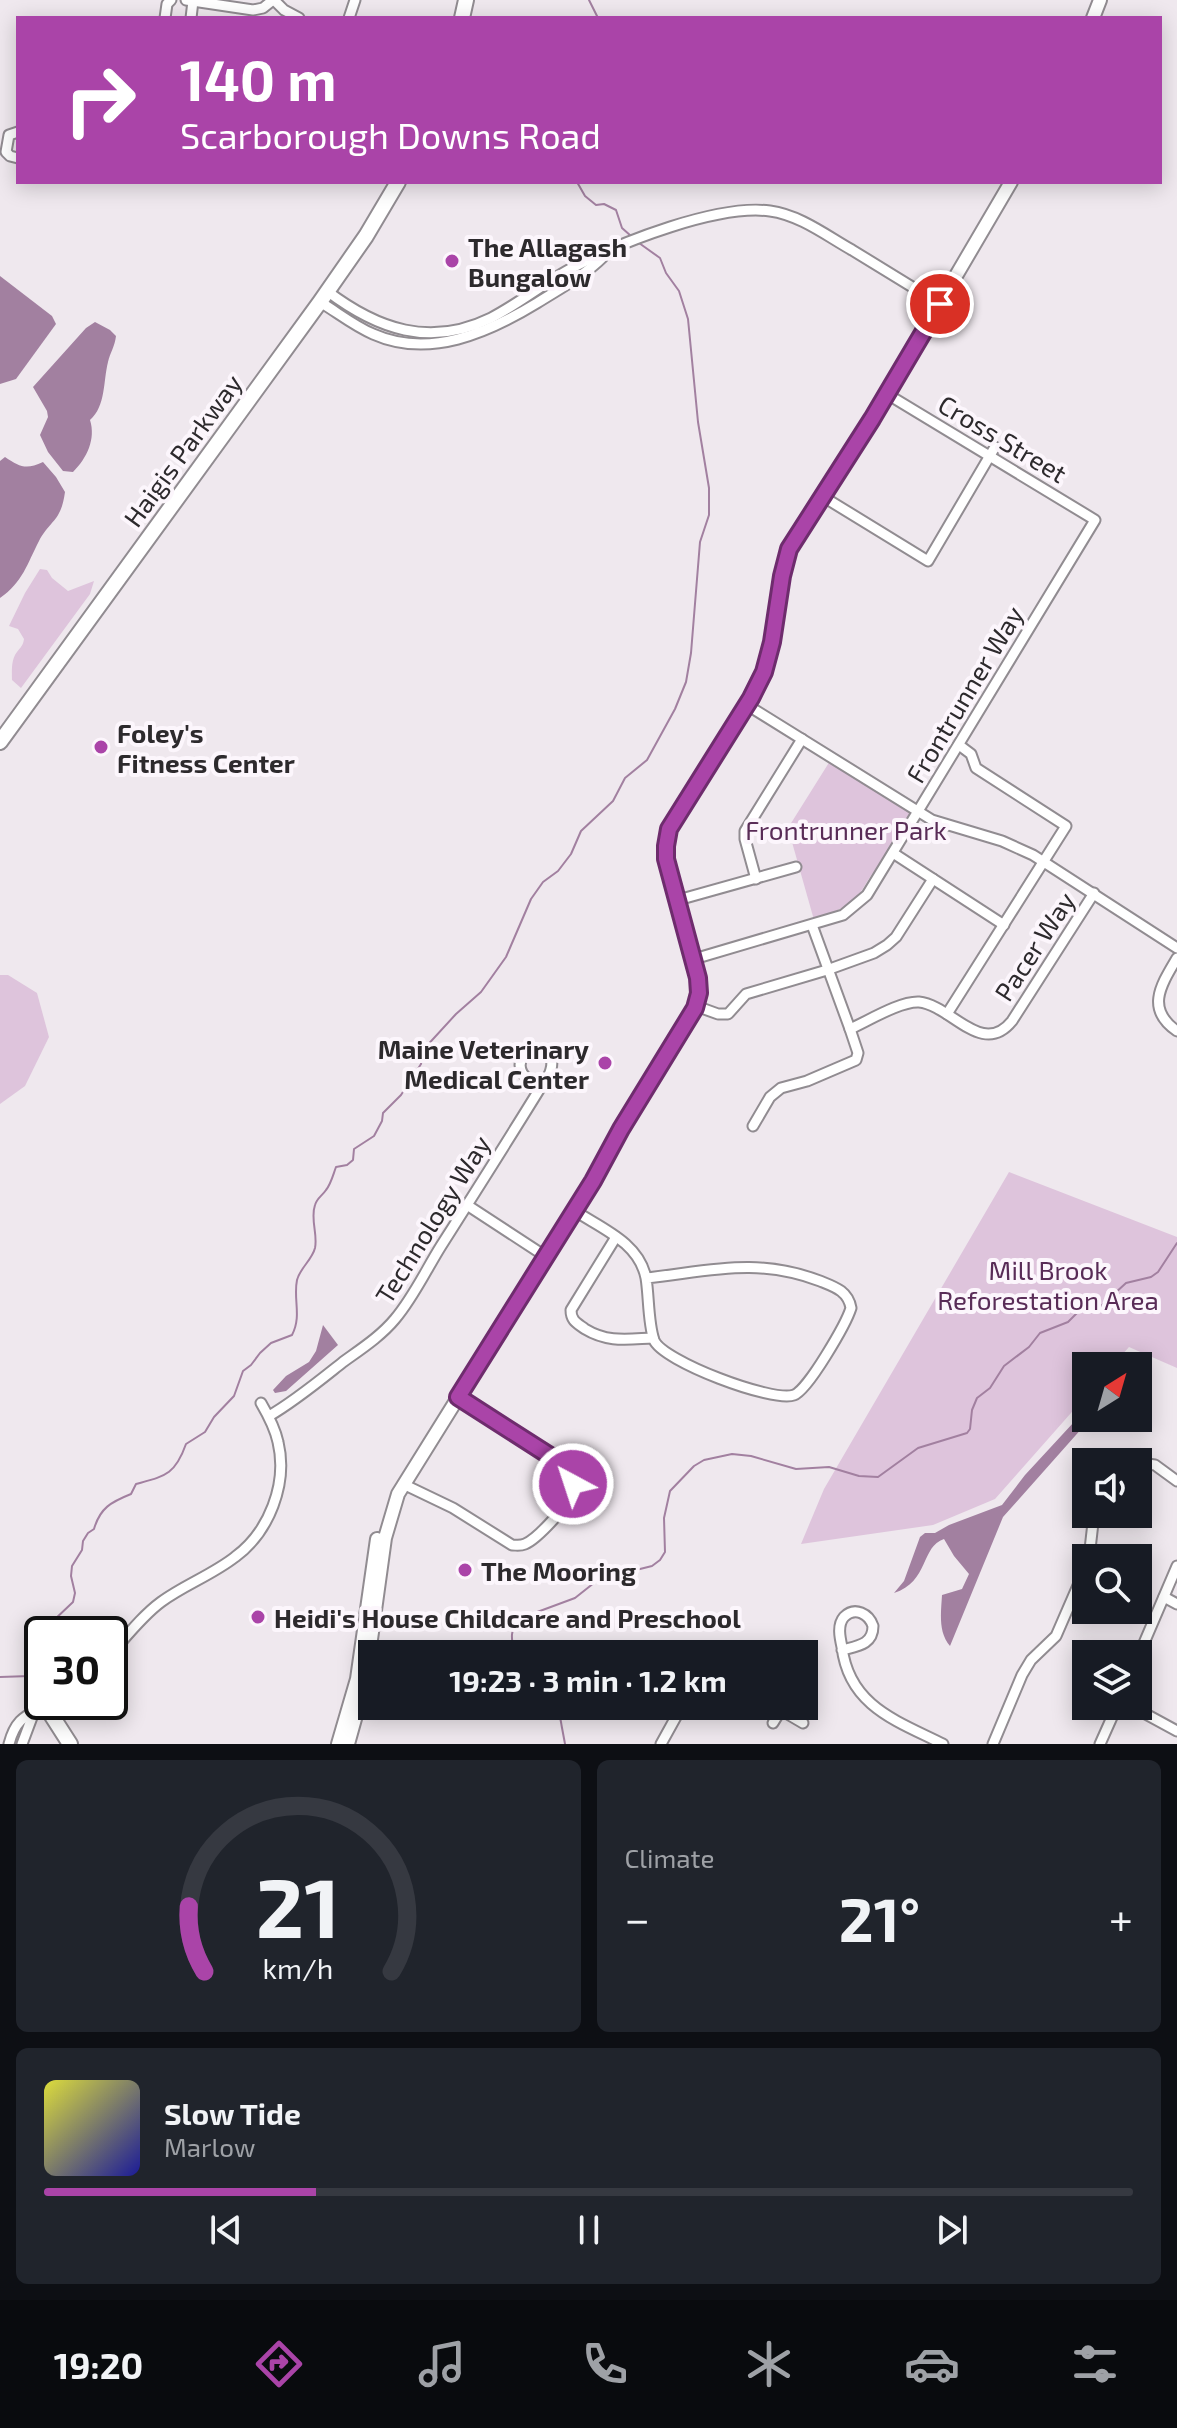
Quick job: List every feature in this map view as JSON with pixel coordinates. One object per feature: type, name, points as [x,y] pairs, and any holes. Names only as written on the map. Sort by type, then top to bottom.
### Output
[{"type":"main road","name":"Haigis Parkway","points":[[0,742],[324,296],[366,236],[397,184]]},
{"type":"main road","points":[[53,1720],[70,1744]]},
{"type":"street","points":[[190,1],[253,10],[263,8],[274,0],[295,16]]},
{"type":"street","points":[[16,133],[9,135],[6,152],[16,158]]},
{"type":"street","points":[[338,1744],[357,1679],[379,1531],[389,1503],[575,1211],[696,1006],[700,988],[666,854],[669,829],[760,681],[768,659],[789,549],[887,394],[1010,184]]},
{"type":"street","points":[[324,296],[372,321],[393,328],[443,332],[465,328],[488,319],[572,268],[611,249],[712,215],[750,210],[773,211],[815,228],[940,304]]},
{"type":"street","name":"Cross Street","points":[[887,394],[993,451],[1095,520]]},
{"type":"street","points":[[822,496],[928,561],[993,451]]},
{"type":"street","name":"Frontrunner Way","points":[[694,959],[843,915],[867,895],[1095,520]]},
{"type":"street","points":[[747,705],[917,812],[948,827],[1002,841],[1044,862],[1177,948]]},
{"type":"street","points":[[756,879],[745,831],[802,739]]},
{"type":"street","points":[[947,1014],[1066,826],[976,768],[971,754],[959,745]]},
{"type":"street","points":[[893,853],[1004,925]]},
{"type":"street","points":[[678,900],[796,867]]},
{"type":"street","points":[[696,1006],[718,1014],[728,1014],[746,994],[874,953],[896,937],[933,879]]},
{"type":"street","name":"Pacer Way","points":[[850,1029],[909,1002],[925,1003],[982,1033],[998,1032],[1008,1026],[1094,893]]},
{"type":"street","points":[[753,1126],[770,1097],[781,1088],[807,1081],[856,1060],[858,1053],[812,925]]},
{"type":"street","points":[[1177,958],[1161,988],[1158,1001],[1163,1019],[1177,1031]]},
{"type":"street","name":"Technology Way","points":[[269,1416],[292,1402],[392,1323],[540,1088]]},
{"type":"street","points":[[467,1205],[545,1256]]},
{"type":"street","points":[[575,1211],[638,1255],[646,1278],[653,1338],[663,1351],[750,1389],[787,1397],[796,1394],[805,1386],[846,1320],[851,1305],[843,1292],[832,1286],[767,1267],[708,1269],[646,1278]]},
{"type":"street","points":[[616,1237],[571,1310],[571,1317],[601,1338],[653,1338]]},
{"type":"street","points":[[400,1489],[462,1514],[516,1546],[532,1539],[570,1499],[573,1482],[566,1467],[458,1397]]},
{"type":"street","points":[[128,1636],[159,1603],[234,1558],[260,1531],[274,1503],[280,1478],[279,1443],[261,1403]]},
{"type":"street","points":[[1152,1464],[1177,1481]]},
{"type":"street","points":[[348,1744],[365,1683],[385,1538],[400,1489]]},
{"type":"street","points":[[1145,1640],[1177,1566]]},
{"type":"street","points":[[1164,1597],[1177,1604]]},
{"type":"street","points":[[993,1744],[1022,1675],[1031,1660],[1056,1636],[1072,1599]]},
{"type":"street","points":[[842,1650],[865,1644],[870,1639],[873,1626],[868,1617],[855,1612],[843,1619],[840,1627],[842,1650],[851,1680],[864,1698],[881,1712],[943,1744]]},
{"type":"street","points":[[9,1744],[16,1724],[24,1717]]},
{"type":"street","points":[[1152,1717],[1177,1731]]},
{"type":"street","points":[[22,1744],[35,1720]]},
{"type":"street","points":[[661,1744],[674,1720]]},
{"type":"street","points":[[798,1720],[803,1723]]},
{"type":"street","points":[[1100,1744],[1111,1720]]},
{"type":"green space","points":[[40,569],[47,570],[68,591],[94,581],[90,594],[21,688],[12,680],[12,668],[24,639],[18,629],[9,626]]},
{"type":"green space","name":"Frontrunner Park","points":[[830,761],[907,810],[910,820],[856,898],[839,910],[814,920],[788,828]]},
{"type":"green space","points":[[0,975],[8,975],[37,993],[49,1037],[25,1086],[0,1104]]},
{"type":"green space","name":"Mill Brook Reforestation Area","points":[[1009,1172],[1177,1237],[1177,1368],[1152,1357],[1152,1352],[1140,1352],[1129,1347],[1125,1352],[1072,1352],[1072,1412],[995,1499],[933,1525],[801,1544],[824,1489]]},
{"type":"shaded area","points":[[0,276],[52,316],[56,324],[16,379],[0,384]]},
{"type":"shaded area","points":[[95,322],[116,336],[99,408],[90,420],[92,434],[89,448],[73,472],[63,471],[48,452],[40,435],[48,417],[33,387]]},
{"type":"shaded area","points":[[5,457],[23,466],[43,462],[65,492],[58,515],[43,534],[24,572],[0,598],[0,461]]},
{"type":"shaded area","points":[[323,1325],[338,1345],[286,1391],[275,1393],[273,1390],[286,1376],[309,1362],[316,1351]]},
{"type":"shaded area","points":[[1072,1424],[1072,1432],[1079,1432],[1003,1517],[950,1646],[942,1628],[942,1595],[962,1589],[969,1574],[944,1539],[931,1549],[913,1581],[894,1593],[904,1581],[920,1537],[1002,1505]]},
{"type":"waterway","points":[[589,0],[597,16]]},
{"type":"waterway","points":[[578,184],[585,196],[596,205],[604,204],[616,210],[622,228],[631,236]]},
{"type":"waterway","points":[[58,1616],[73,1602],[72,1566],[82,1550],[83,1541],[94,1529],[103,1511],[131,1494],[136,1484],[168,1473],[178,1462],[186,1444],[205,1432],[214,1417],[234,1396],[243,1371],[271,1343],[292,1335],[297,1314],[297,1280],[315,1248],[315,1205],[329,1185],[336,1167],[347,1165],[353,1160],[354,1149],[374,1136],[383,1113],[401,1095],[421,1064],[423,1050],[481,992],[506,957],[531,899],[571,854],[581,831],[613,801],[625,778],[647,760],[675,709],[686,682],[691,653],[700,542],[709,515],[709,488],[698,422],[688,319],[679,291],[660,258],[639,243]]},
{"type":"waterway","points":[[513,1640],[514,1626],[521,1618],[575,1598],[604,1575],[652,1566],[660,1560],[665,1552],[664,1518],[670,1491],[704,1460],[732,1454],[796,1469],[829,1467],[859,1476],[878,1477],[918,1448],[967,1433],[977,1398],[990,1388],[1004,1366],[1029,1347],[1040,1333],[1068,1322],[1078,1312],[1101,1306],[1126,1283],[1151,1277],[1158,1272],[1177,1243]]},
{"type":"waterway","points":[[0,1677],[24,1676]]},
{"type":"waterway","points":[[561,1720],[565,1744]]},
{"type":"place","name":"The Allagash Bungalow","points":[[452,261]]},
{"type":"place","name":"Foley's Fitness Center","points":[[101,747]]},
{"type":"place","name":"Maine Veterinary Medical Center","points":[[605,1063]]},
{"type":"place","name":"The Mooring","points":[[465,1570]]},
{"type":"place","name":"Heidi's House Childcare and Preschool","points":[[258,1617]]},
{"type":"route","points":[[573,1484],[571,1475],[561,1463],[458,1397],[593,1181],[695,1008],[700,988],[666,859],[669,829],[764,672],[789,549],[872,419],[940,304]]}]
